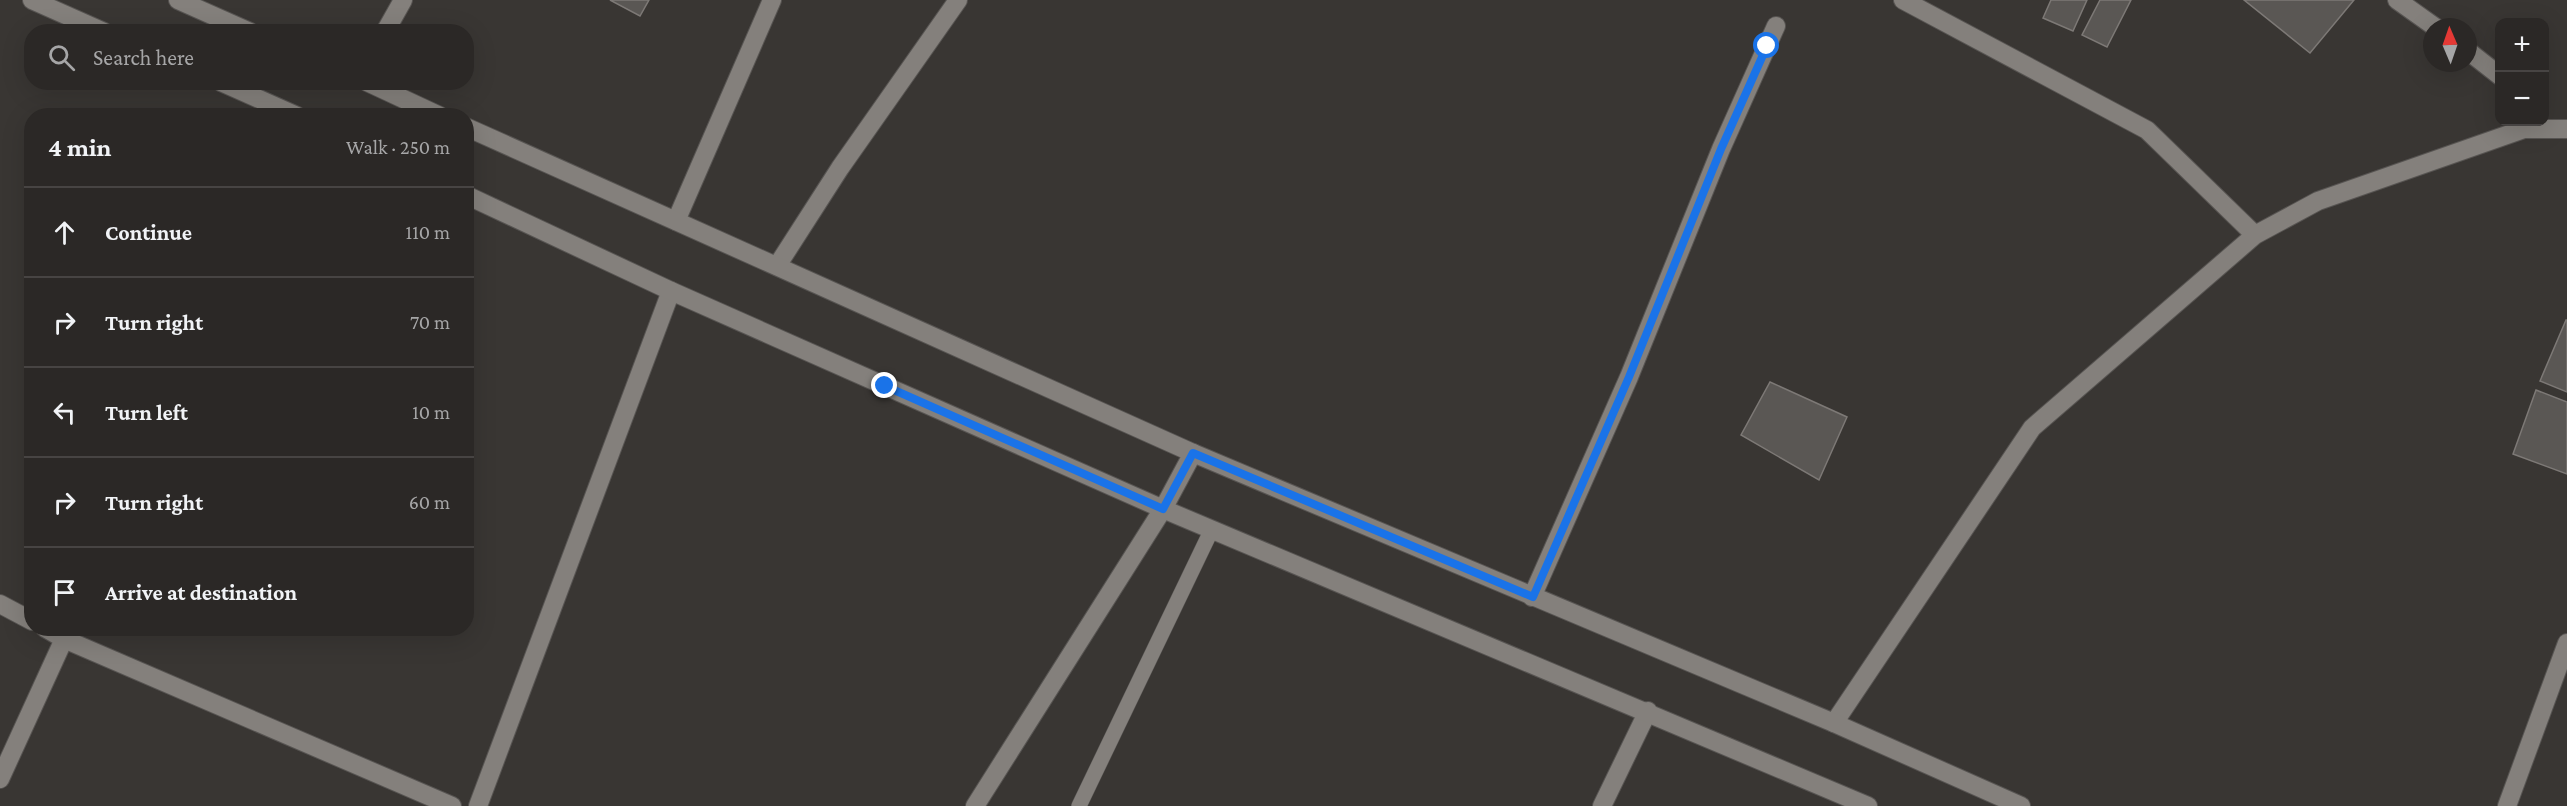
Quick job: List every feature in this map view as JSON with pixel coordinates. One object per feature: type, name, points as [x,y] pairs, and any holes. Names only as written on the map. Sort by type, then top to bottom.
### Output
[{"type":"street","points":[[32,0],[86,24]]},
{"type":"street","points":[[178,0],[232,24]]},
{"type":"street","points":[[389,24],[404,0]]},
{"type":"street","points":[[676,221],[772,0]]},
{"type":"street","points":[[777,266],[840,168],[958,0]]},
{"type":"street","points":[[1903,0],[2147,130],[2255,235]]},
{"type":"street","points":[[2397,0],[2423,19]]},
{"type":"street","points":[[1533,597],[1629,377],[1721,149],[1776,26]]},
{"type":"street","points":[[2477,58],[2495,73]]},
{"type":"street","points":[[239,90],[279,108]]},
{"type":"street","points":[[384,90],[423,108]]},
{"type":"street","points":[[1834,723],[2032,428],[2255,235],[2318,201],[2520,126]]},
{"type":"street","points":[[2534,126],[2567,129]]},
{"type":"street","points":[[474,131],[1193,453],[1834,723],[2022,806]]},
{"type":"street","points":[[474,199],[671,291],[1163,509],[1648,711],[1868,806]]},
{"type":"street","points":[[478,806],[671,291]]},
{"type":"street","points":[[975,806],[1163,509],[1193,453]]},
{"type":"street","points":[[0,604],[24,617]]},
{"type":"street","points":[[0,779],[65,636]]},
{"type":"street","points":[[70,636],[452,806]]},
{"type":"street","points":[[2507,806],[2567,643]]},
{"type":"street","points":[[1602,806],[1648,711]]},
{"type":"lane","points":[[1078,806],[1212,529]]},
{"type":"building","points":[[610,0],[649,0],[640,16]]},
{"type":"building","points":[[2051,0],[2087,0],[2073,31],[2043,18]]},
{"type":"building","points":[[2100,0],[2131,0],[2107,47],[2082,35]]},
{"type":"building","points":[[2244,0],[2354,0],[2310,53]]},
{"type":"building","points":[[2567,320],[2567,392],[2540,381]]},
{"type":"building","points":[[1770,382],[1847,417],[1819,480],[1741,435]]},
{"type":"building","points":[[2536,390],[2567,402],[2567,474],[2513,454]]},
{"type":"route","points":[[885,386],[1163,509],[1193,453],[1533,597],[1629,377],[1721,149],[1767,46]]}]
